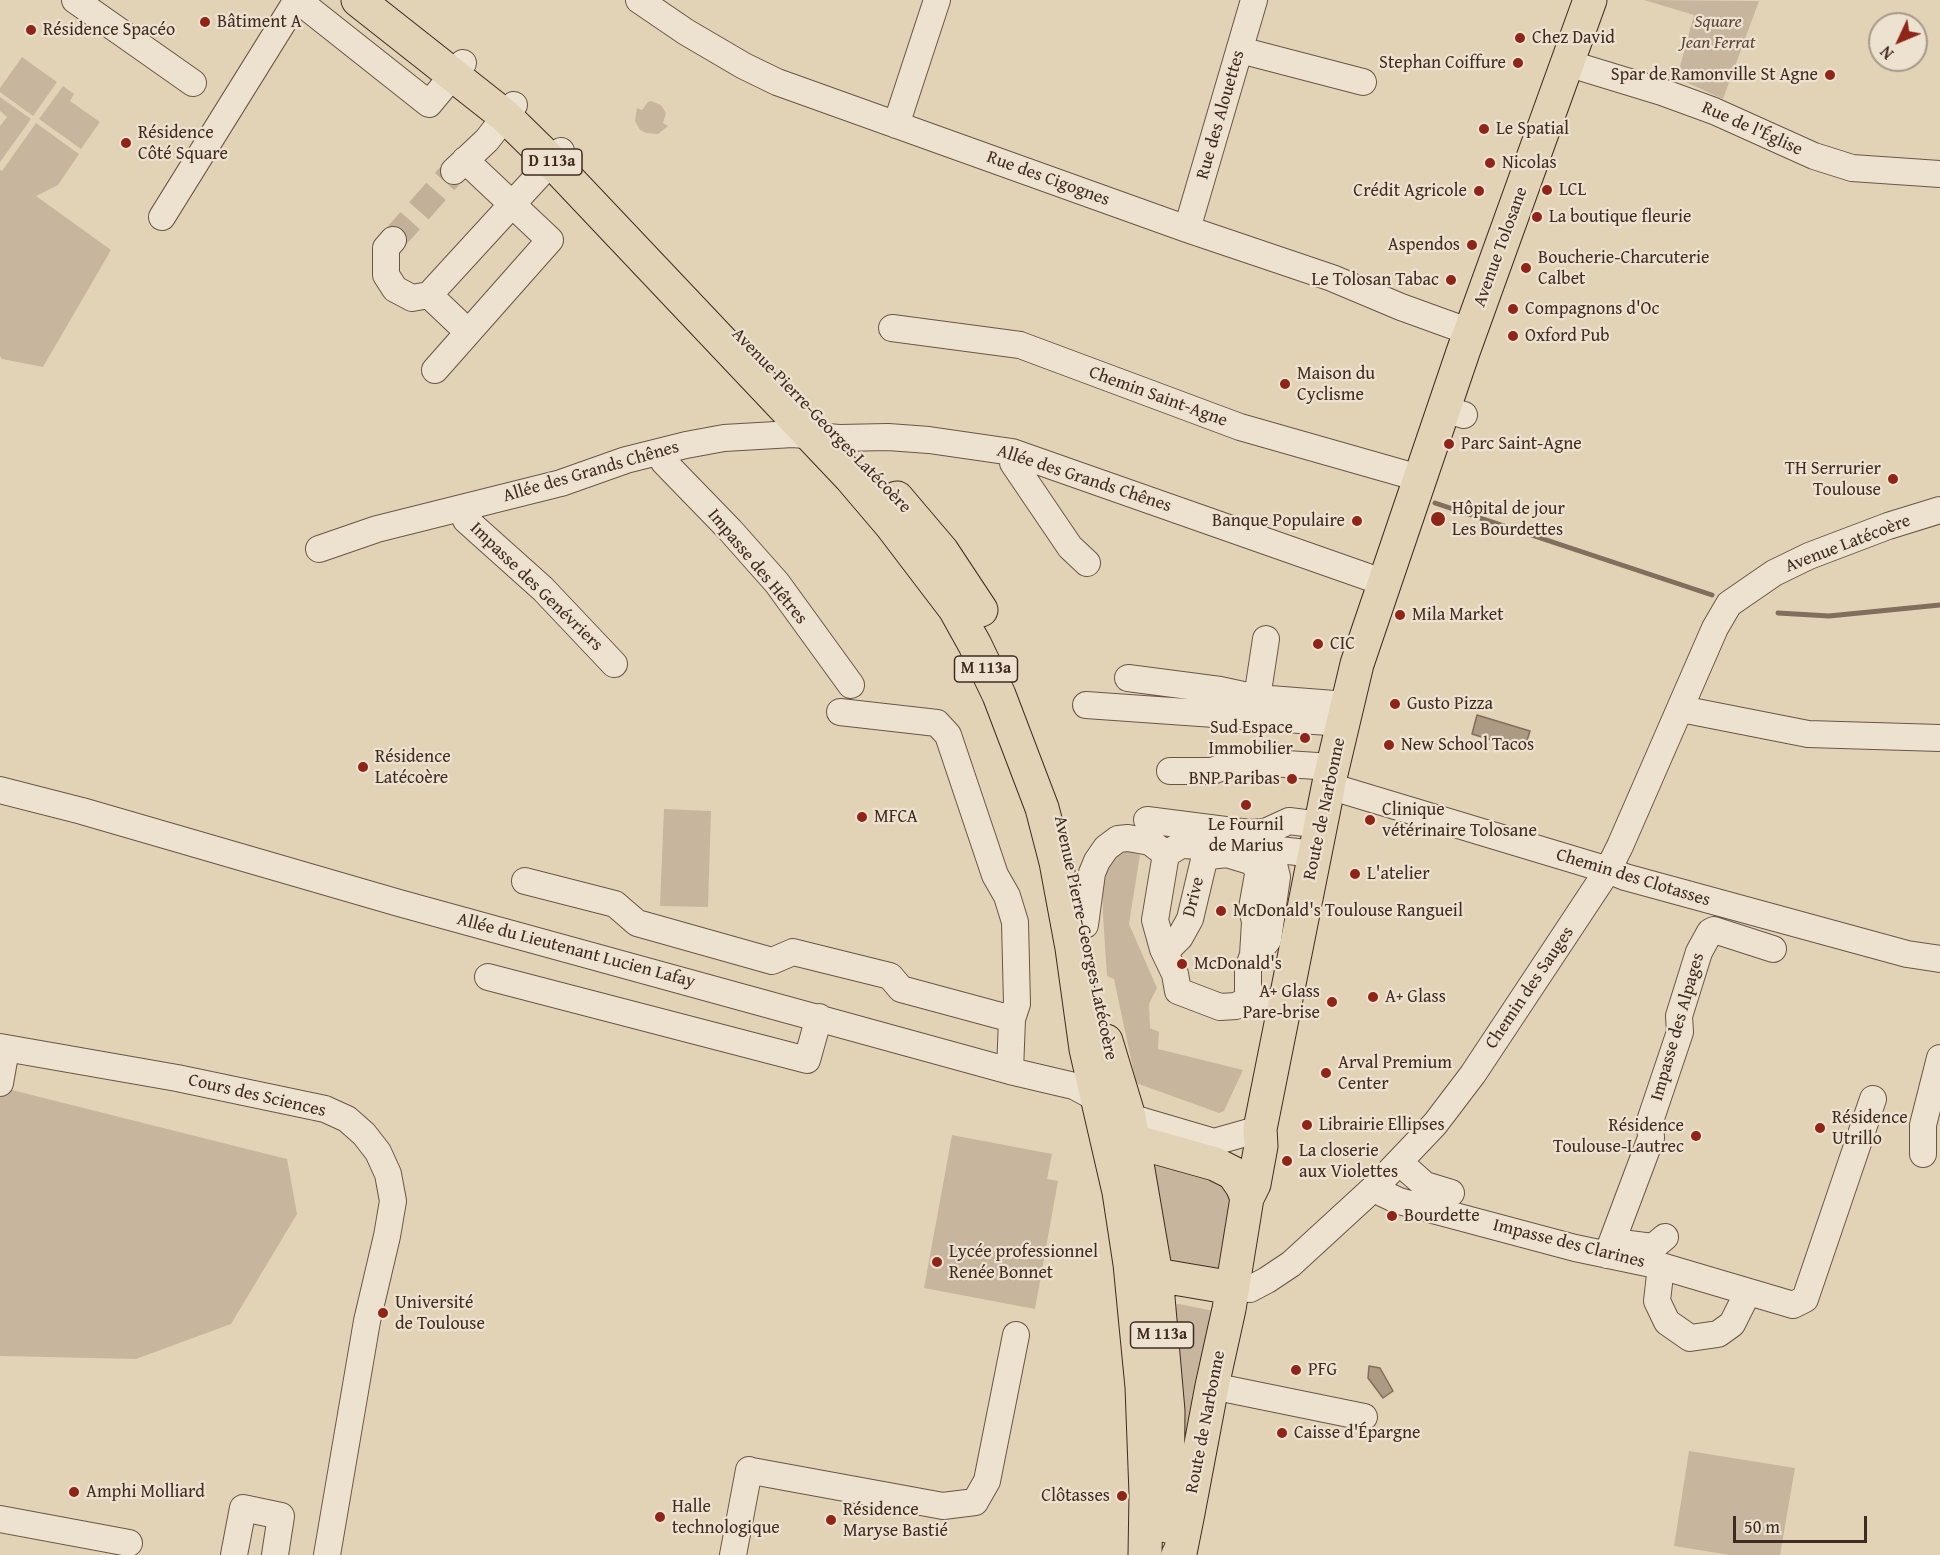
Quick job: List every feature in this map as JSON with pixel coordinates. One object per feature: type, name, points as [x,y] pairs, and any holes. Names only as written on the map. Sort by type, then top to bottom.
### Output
[{"type":"main road","name":"Avenue Pierre-Georges Latécoère","points":[[358,0],[458,69]]},
{"type":"main road","name":"Avenue Pierre-Georges Latécoère","points":[[383,0],[458,69],[509,111],[556,156],[825,437],[955,609],[999,695],[1042,808],[1056,862],[1072,948],[1086,1049],[1098,1099],[1119,1134]]},
{"type":"main road","name":"Avenue Tolosane","points":[[1418,487],[1453,412],[1470,332],[1590,0]]},
{"type":"main road","name":"Avenue Pierre-Georges Latécoère","points":[[825,437],[877,474],[942,551],[980,609],[1026,717],[1063,824],[1085,926],[1108,1052],[1119,1134],[1168,1411],[1169,1463],[1149,1553]]},
{"type":"main road","name":"Route de Narbonne","points":[[1178,1555],[1233,1288],[1247,1198],[1254,1184],[1261,1146],[1260,1130],[1331,776],[1357,664],[1418,487]]},
{"type":"main road","name":"Route de Narbonne","points":[[1215,1164],[1249,1149],[1260,1130]]},
{"type":"main road","points":[[1119,1134],[1215,1164],[1233,1173],[1247,1198]]},
{"type":"main road","points":[[1143,1270],[1233,1288]]},
{"type":"street","points":[[75,0],[194,83]]},
{"type":"street","name":"Rue des Cigognes","points":[[639,0],[686,33],[777,82],[1188,230],[1332,278],[1401,307],[1470,332]]},
{"type":"street","points":[[896,125],[937,0]]},
{"type":"street","name":"Rue des Alouettes","points":[[1188,230],[1254,0]]},
{"type":"street","points":[[162,217],[292,8],[304,5],[429,104],[458,69]]},
{"type":"street","points":[[1240,50],[1364,82]]},
{"type":"street","name":"Rue de l'Église","points":[[1567,63],[1662,92],[1714,111],[1814,156],[1852,168],[1940,174]]},
{"type":"street","points":[[435,370],[550,240],[513,204],[459,166],[487,140],[509,111]]},
{"type":"street","points":[[393,240],[386,248],[386,275],[395,289],[412,298],[429,295],[556,156]]},
{"type":"street","points":[[429,295],[468,332]]},
{"type":"street","name":"Chemin Saint-Agne","points":[[892,328],[1020,345],[1240,427],[1405,474],[1418,487]]},
{"type":"street","name":"Allée des Grands Chênes","points":[[319,549],[377,530],[561,483],[626,460],[686,445],[724,438],[793,434],[825,437],[888,437],[929,440],[1012,452],[1385,583]]},
{"type":"street","name":"Impasse des Hêtres","points":[[660,452],[664,462],[730,530],[777,584],[851,685]]},
{"type":"street","points":[[1012,452],[1013,463],[1063,538],[1087,563]]},
{"type":"street","name":"Impasse des Genévriers","points":[[461,508],[466,520],[543,589],[614,664]]},
{"type":"street","name":"Avenue Latécoère","points":[[1729,604],[1764,572],[1847,540],[1940,510]]},
{"type":"street","name":"Chemin des Sauges","points":[[1233,1288],[1250,1289],[1291,1264],[1399,1162],[1435,1124],[1473,1074],[1608,870],[1691,711],[1715,628],[1729,604]]},
{"type":"street","points":[[1257,698],[1266,639]]},
{"type":"street","points":[[1128,678],[1220,690],[1345,714]]},
{"type":"street","points":[[1086,705],[1345,714]]},
{"type":"street","points":[[1691,711],[1808,734],[1940,738]]},
{"type":"street","points":[[840,712],[937,723],[948,735],[995,875],[1007,896],[1015,922],[1017,1004],[1011,1019],[1010,1071]]},
{"type":"street","name":"Chemin des Clotasses","points":[[1170,771],[1212,771],[1224,765],[1239,762],[1331,776],[1617,875],[1907,954],[1940,959]]},
{"type":"street","name":"Allée du Lieutenant Lucien Lafay","points":[[0,790],[82,811],[399,903],[1010,1071],[1074,1086],[1098,1099]]},
{"type":"street","points":[[1148,820],[1249,833],[1265,832],[1289,821],[1318,839]]},
{"type":"street","points":[[1085,926],[1092,873],[1106,849],[1118,839],[1128,838],[1150,842],[1166,854]]},
{"type":"street","points":[[1166,854],[1181,846],[1264,859],[1318,839]]},
{"type":"street","points":[[1166,854],[1155,920],[1163,949],[1175,974],[1178,992],[1220,1007],[1236,1006],[1251,998],[1285,1007]]},
{"type":"street","name":"Drive","points":[[1163,949],[1171,946],[1180,937],[1190,919],[1204,860],[1209,856],[1227,854],[1250,861],[1264,859]]},
{"type":"street","points":[[1251,998],[1247,979],[1253,955],[1255,922],[1252,908],[1264,859]]},
{"type":"street","points":[[1253,955],[1268,940],[1277,877],[1264,859]]},
{"type":"street","points":[[525,881],[615,904],[637,923],[772,961],[793,952],[890,976],[901,989],[1011,1019]]},
{"type":"street","name":"Impasse des Alpages","points":[[1609,1248],[1651,1138],[1650,1121],[1680,1032],[1678,1016],[1699,952],[1710,932],[1714,930],[1745,945],[1773,949]]},
{"type":"street","points":[[488,977],[807,1060],[819,1017]]},
{"type":"street","points":[[0,1083],[3,1048]]},
{"type":"street","name":"Cours des Sciences","points":[[3,1048],[177,1078],[325,1109],[347,1119],[378,1152],[388,1174],[393,1201],[367,1322],[327,1555]]},
{"type":"street","points":[[1923,1154],[1923,1125],[1940,1058]]},
{"type":"street","name":"Impasse des Clarines","points":[[1376,1186],[1384,1194],[1399,1201],[1575,1248],[1609,1248],[1661,1266],[1793,1305],[1805,1299],[1873,1099]]},
{"type":"street","points":[[1119,1134],[1214,1142],[1260,1130]]},
{"type":"street","points":[[1399,1162],[1425,1185],[1451,1193]]},
{"type":"street","points":[[1609,1248],[1653,1247],[1665,1237]]},
{"type":"street","name":"Impasse des Clarines","points":[[1661,1266],[1657,1301],[1667,1322],[1690,1338],[1718,1334],[1732,1324],[1748,1292]]},
{"type":"street","points":[[733,1555],[751,1471],[943,1506],[975,1502],[987,1481],[1016,1335]]},
{"type":"street","points":[[1212,1386],[1364,1417]]},
{"type":"street","points":[[234,1555],[243,1508],[281,1516],[275,1555]]},
{"type":"street","points":[[0,1519],[129,1544]]},
{"type":"green space","name":"Square Jean Ferrat","points":[[1644,0],[1759,1],[1723,99],[1677,78],[1694,15]]},
{"type":"green space","points":[[22,57],[57,82],[33,116],[0,92],[0,88]]},
{"type":"green space","points":[[63,86],[74,94],[70,101],[100,122],[81,149],[39,119]]},
{"type":"green space","points":[[0,97],[31,119],[0,162],[0,126],[7,117],[0,111]]},
{"type":"green space","points":[[651,101],[661,105],[666,113],[663,123],[668,126],[658,134],[640,130],[635,121],[637,108],[642,110]]},
{"type":"green space","points":[[36,123],[79,154],[58,185],[36,196],[111,250],[43,367],[2,359],[0,356],[0,170],[2,171]]},
{"type":"green space","points":[[664,809],[711,811],[708,907],[660,906]]},
{"type":"green space","points":[[1122,850],[1140,855],[1129,924],[1157,988],[1149,1004],[1150,1028],[1159,1032],[1158,1049],[1243,1070],[1224,1111],[1219,1113],[1136,1083],[1114,979],[1107,976],[1103,915],[1102,859]]},
{"type":"green space","points":[[0,1087],[287,1159],[297,1214],[231,1324],[136,1359],[0,1356]]},
{"type":"green space","points":[[952,1135],[1052,1154],[1047,1179],[1058,1181],[1035,1309],[924,1288]]},
{"type":"green space","points":[[1151,1158],[1237,1189],[1223,1274],[1170,1267]]},
{"type":"green space","points":[[1179,1304],[1224,1313],[1183,1517],[1168,1305]]},
{"type":"green space","points":[[1689,1451],[1795,1468],[1780,1555],[1730,1555],[1674,1546]]},
{"type":"shaded area","points":[[1477,715],[1530,731],[1524,750],[1472,734]]},
{"type":"shaded area","points":[[1369,1366],[1380,1368],[1393,1391],[1383,1398],[1368,1378]]},
{"type":"waterway","points":[[1435,503],[1712,595]]},
{"type":"waterway","points":[[1778,613],[1829,616],[1940,605]]},
{"type":"tunnel","points":[[393,240],[454,171]]},
{"type":"place","name":"Bâtiment A","points":[[205,22]]},
{"type":"place","name":"Résidence Spacéo","points":[[31,30]]},
{"type":"place","name":"Chez David","points":[[1520,38]]},
{"type":"place","name":"Stephan Coiffure","points":[[1518,63]]},
{"type":"place","name":"Spar de Ramonville St Agne","points":[[1830,75]]},
{"type":"place","name":"Le Spatial","points":[[1484,129]]},
{"type":"place","name":"Résidence Côté Square","points":[[126,143]]},
{"type":"place","name":"Nicolas","points":[[1490,163]]},
{"type":"place","name":"LCL","points":[[1547,190]]},
{"type":"place","name":"Crédit Agricole","points":[[1479,191]]},
{"type":"place","name":"La boutique fleurie","points":[[1537,217]]},
{"type":"place","name":"Aspendos","points":[[1472,245]]},
{"type":"place","name":"Boucherie-Charcuterie Calbet","points":[[1526,268]]},
{"type":"place","name":"Le Tolosan Tabac","points":[[1451,280]]},
{"type":"place","name":"Compagnons d'Oc","points":[[1513,309]]},
{"type":"place","name":"Oxford Pub","points":[[1513,336]]},
{"type":"place","name":"Maison du Cyclisme","points":[[1285,384]]},
{"type":"place","name":"Parc Saint-Agne","points":[[1449,444]]},
{"type":"place","name":"TH Serrurier Toulouse","points":[[1893,479]]},
{"type":"place","name":"Hôpital de jour Les Bourdettes","points":[[1438,519]]},
{"type":"place","name":"Banque Populaire","points":[[1357,521]]},
{"type":"place","name":"Mila Market","points":[[1400,615]]},
{"type":"place","name":"CIC","points":[[1318,644]]},
{"type":"place","name":"Gusto Pizza","points":[[1395,704]]},
{"type":"place","name":"Sud Espace Immobilier","points":[[1305,738]]},
{"type":"place","name":"New School Tacos","points":[[1389,745]]},
{"type":"place","name":"Résidence Latécoère","points":[[363,767]]},
{"type":"place","name":"BNP Paribas","points":[[1292,779]]},
{"type":"place","name":"Le Fournil de Marius","points":[[1246,805]]},
{"type":"place","name":"MFCA","points":[[862,817]]},
{"type":"place","name":"Clinique vétérinaire Tolosane","points":[[1370,820]]},
{"type":"place","name":"L'atelier","points":[[1355,874]]},
{"type":"place","name":"McDonald's Toulouse Rangueil","points":[[1221,911]]},
{"type":"place","name":"McDonald's","points":[[1182,964]]},
{"type":"place","name":"A+ Glass","points":[[1373,997]]},
{"type":"place","name":"A+ Glass Pare-brise","points":[[1332,1002]]},
{"type":"place","name":"Arval Premium Center","points":[[1326,1073]]},
{"type":"place","name":"Librairie Ellipses","points":[[1307,1125]]},
{"type":"place","name":"Résidence Utrillo","points":[[1820,1128]]},
{"type":"place","name":"Résidence Toulouse-Lautrec","points":[[1696,1136]]},
{"type":"place","name":"La closerie aux Violettes","points":[[1287,1161]]},
{"type":"place","name":"Bourdette","points":[[1392,1216]]},
{"type":"place","name":"Lycée professionnel Renée Bonnet","points":[[937,1262]]},
{"type":"place","name":"Université de Toulouse","points":[[383,1313]]},
{"type":"place","name":"PFG","points":[[1296,1370]]},
{"type":"place","name":"Caisse d'Épargne","points":[[1282,1433]]},
{"type":"place","name":"Amphi Molliard","points":[[74,1492]]},
{"type":"place","name":"Clôtasses","points":[[1122,1496]]},
{"type":"place","name":"Halle technologique","points":[[660,1517]]},
{"type":"place","name":"Résidence Maryse Bastié","points":[[831,1520]]}]
